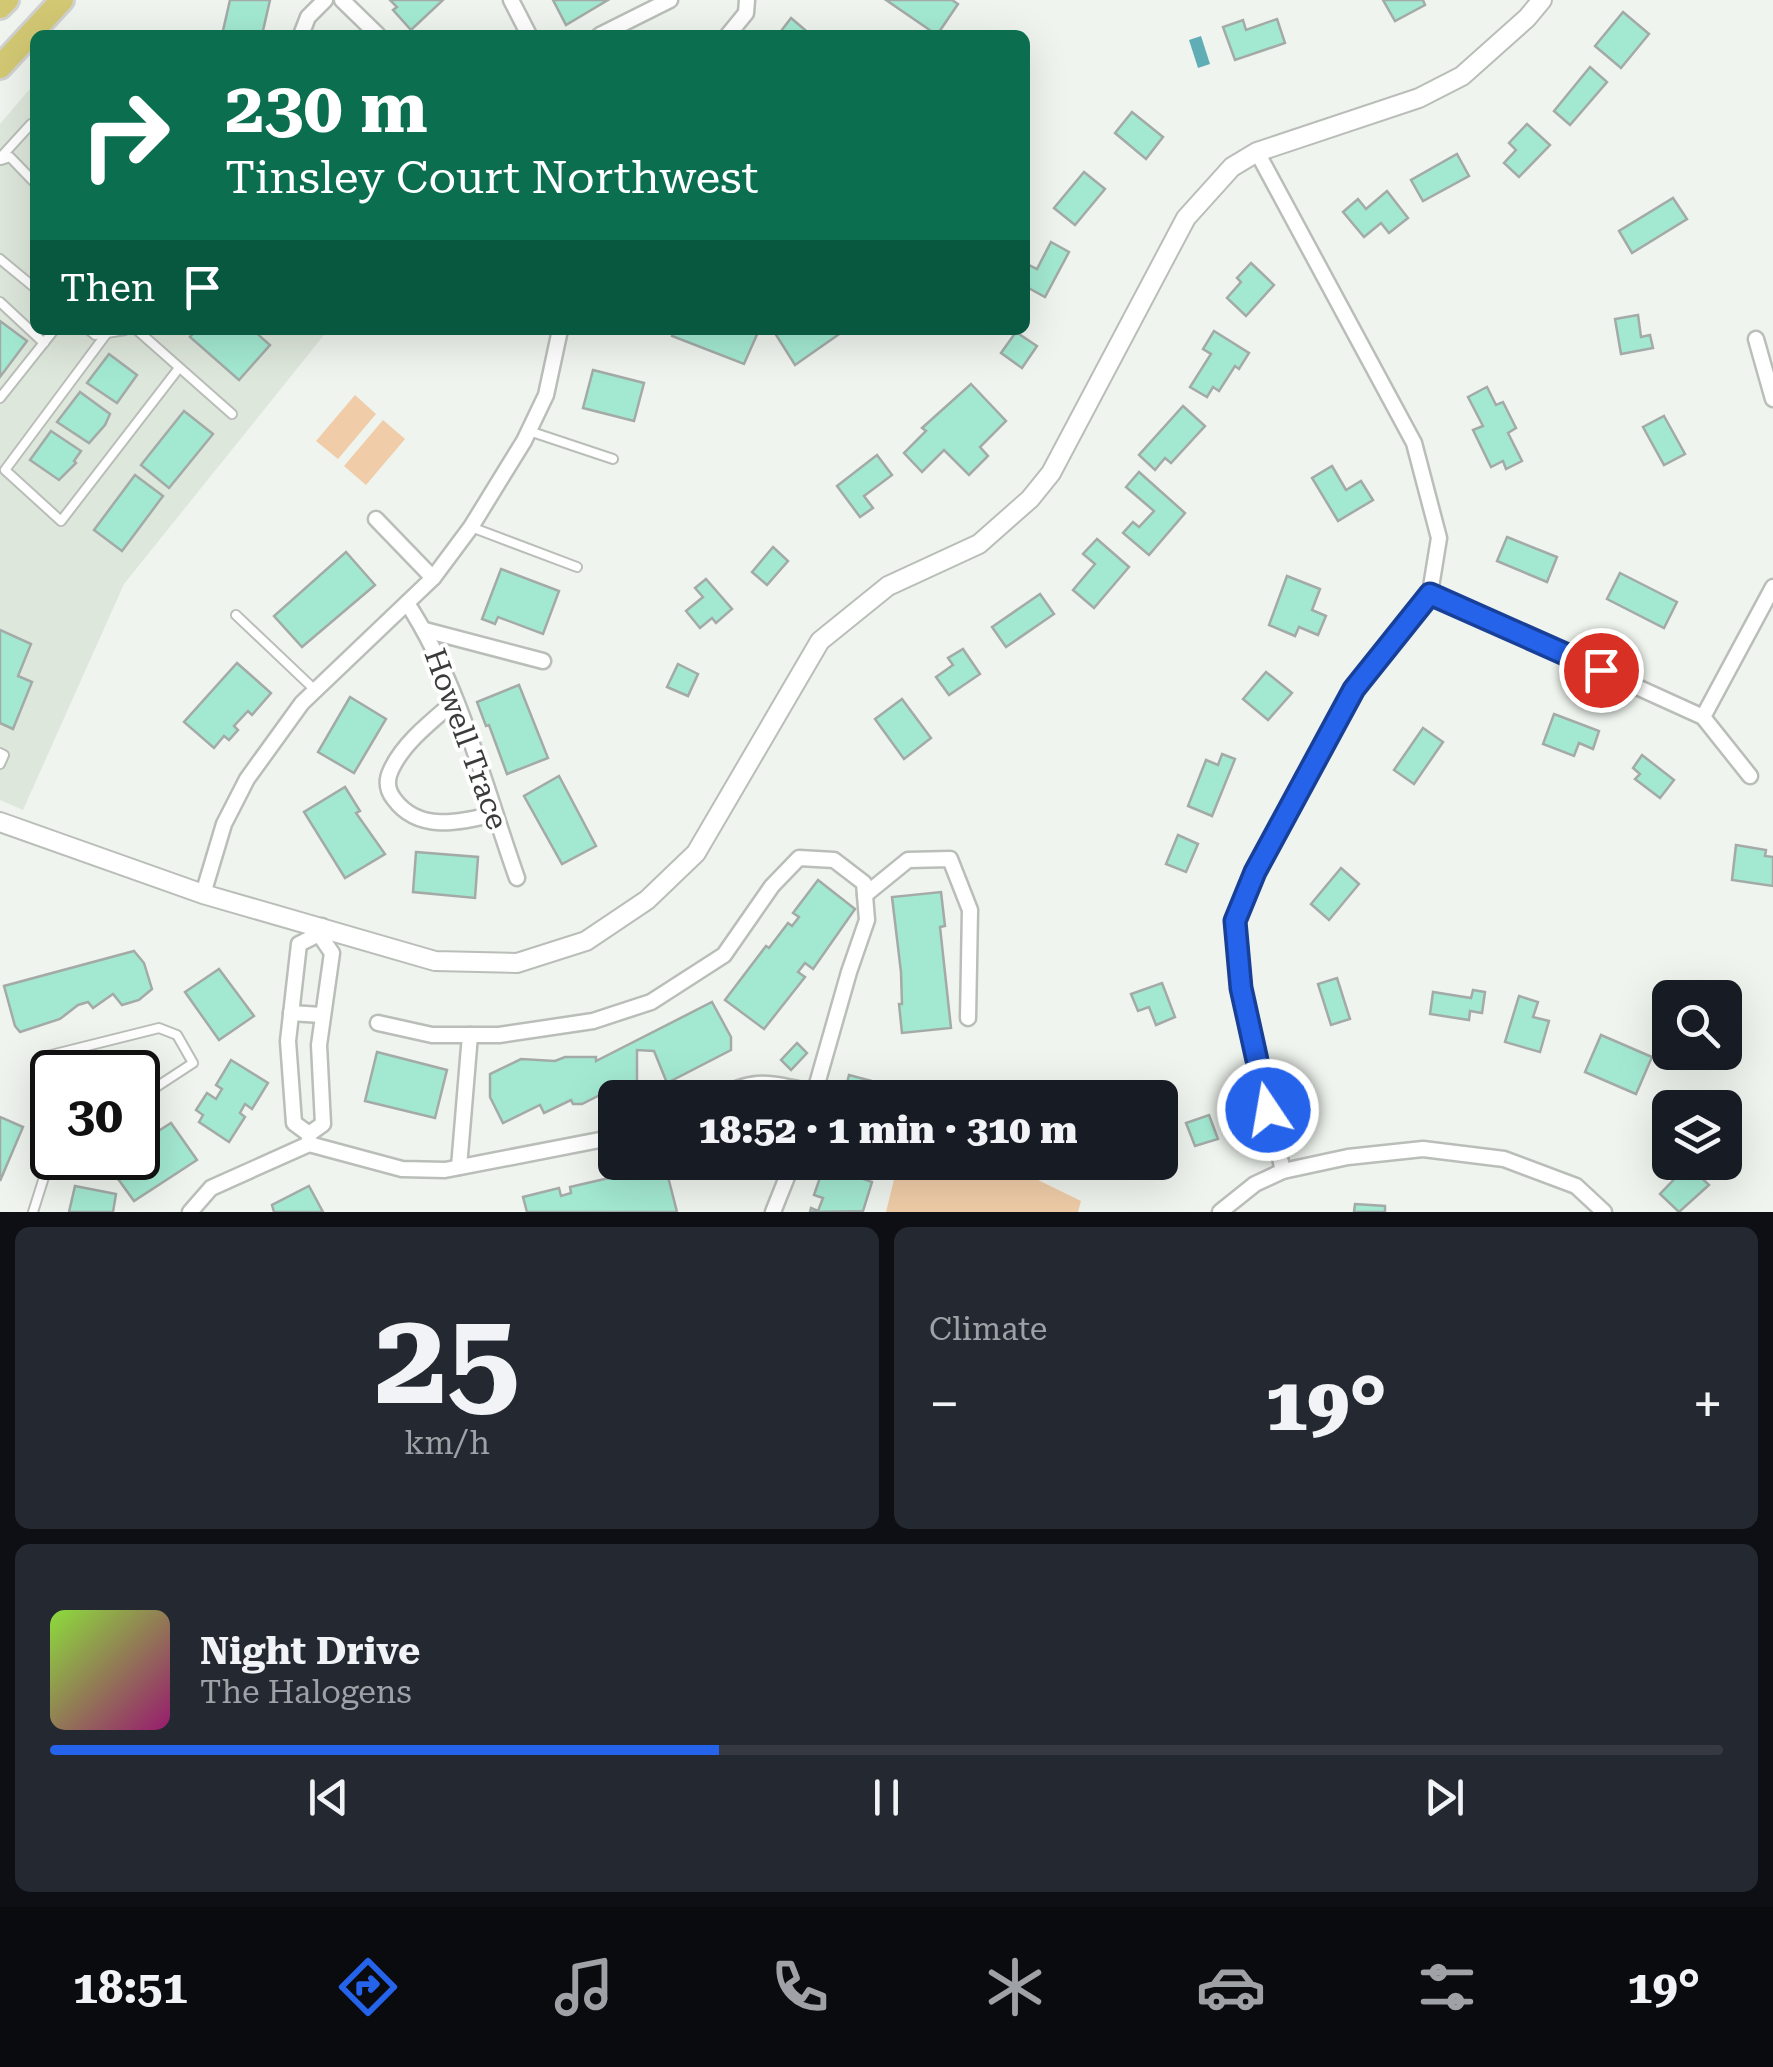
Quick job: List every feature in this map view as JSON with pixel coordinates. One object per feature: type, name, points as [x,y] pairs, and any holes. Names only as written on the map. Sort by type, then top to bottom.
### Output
[{"type":"highway","points":[[0,7],[7,0]]},
{"type":"highway","points":[[34,30],[62,0]]},
{"type":"highway","points":[[0,67],[30,35]]},
{"type":"street","points":[[303,30],[308,17],[326,0]]},
{"type":"street","points":[[342,0],[373,30]]},
{"type":"street","points":[[512,0],[527,30]]},
{"type":"street","points":[[610,30],[670,0]]},
{"type":"street","points":[[732,30],[746,13],[747,0]]},
{"type":"street","points":[[0,822],[203,894],[435,961],[517,963],[586,940],[647,900],[696,853],[820,641],[888,586],[979,544],[1030,499],[1051,472],[1186,218],[1232,167],[1257,152],[1419,98],[1469,72],[1542,0]]},
{"type":"street","points":[[1257,152],[1414,443],[1440,538],[1430,594],[1354,689],[1255,872],[1235,921],[1241,988],[1282,1171]]},
{"type":"street","points":[[203,894],[224,824],[247,779],[314,689],[434,578],[472,527],[546,395],[559,335]]},
{"type":"street","points":[[1756,339],[1773,399]]},
{"type":"street","points":[[376,519],[434,578]]},
{"type":"street","points":[[1703,717],[1773,587]]},
{"type":"street","points":[[1430,594],[1703,717],[1750,776]]},
{"type":"street","name":"Howell Trace","points":[[407,603],[425,630],[455,700],[516,878]]},
{"type":"street","points":[[425,630],[543,662]]},
{"type":"street","points":[[455,700],[401,754],[389,772],[388,791],[404,813],[428,822],[460,822],[494,814]]},
{"type":"street","points":[[378,1023],[432,1035],[499,1035],[594,1020],[652,1002],[724,955],[772,886],[799,858],[834,860],[864,883],[867,920],[818,1080]]},
{"type":"street","points":[[865,895],[908,860],[950,858],[970,910],[968,1018]]},
{"type":"street","points":[[320,930],[299,944],[288,1042],[294,1124],[309,1139],[402,1169],[459,1167],[598,1141]]},
{"type":"street","points":[[190,1212],[211,1188],[309,1139],[322,1124],[319,1045],[332,954],[320,930]]},
{"type":"street","points":[[290,1013],[321,1015]]},
{"type":"street","points":[[459,1167],[470,1035]]},
{"type":"street","points":[[1220,1212],[1255,1184],[1282,1171],[1348,1157],[1423,1149],[1504,1159],[1576,1186],[1604,1212]]},
{"type":"street","points":[[773,1212],[786,1180]]},
{"type":"lane","points":[[0,159],[30,124]]},
{"type":"lane","points":[[0,159],[10,157],[30,178]]},
{"type":"lane","points":[[0,259],[30,284]]},
{"type":"lane","points":[[0,302],[30,330]]},
{"type":"lane","points":[[35,335],[44,343]]},
{"type":"lane","points":[[0,398],[50,335]]},
{"type":"lane","points":[[105,335],[2,471],[61,521],[180,368]]},
{"type":"lane","points":[[143,335],[232,414]]},
{"type":"lane","points":[[529,431],[613,460]]},
{"type":"lane","points":[[472,527],[577,567]]},
{"type":"lane","points":[[236,615],[314,689]]},
{"type":"lane","points":[[0,753],[4,754],[0,764]]},
{"type":"lane","points":[[71,1050],[158,1028],[177,1035],[193,1062],[160,1084]]},
{"type":"lane","points":[[33,1212],[43,1180]]},
{"type":"shaded area","points":[[30,89],[30,335],[324,335],[124,584],[23,810],[0,800],[0,124]]},
{"type":"shaded area","points":[[355,395],[376,414],[338,459],[316,441]]},
{"type":"shaded area","points":[[383,420],[405,439],[366,485],[344,466]]},
{"type":"shaded area","points":[[894,1180],[1038,1180],[1081,1201],[1078,1212],[886,1212]]},
{"type":"water","points":[[1201,36],[1210,64],[1198,68],[1189,40]]},
{"type":"building","points":[[230,0],[270,0],[263,30],[223,30]]},
{"type":"building","points":[[390,0],[443,0],[411,30],[393,10],[397,7]]},
{"type":"building","points":[[553,0],[608,0],[566,25]]},
{"type":"building","points":[[886,0],[952,0],[958,4],[940,30],[930,30]]},
{"type":"building","points":[[1383,0],[1423,0],[1425,5],[1395,21]]},
{"type":"building","points":[[1623,12],[1649,34],[1621,68],[1595,46]]},
{"type":"building","points":[[791,18],[805,30],[782,30]]},
{"type":"building","points":[[1277,19],[1285,43],[1235,60],[1223,27],[1243,20],[1246,30]]},
{"type":"building","points":[[1590,67],[1607,82],[1570,125],[1554,111]]},
{"type":"building","points":[[1132,112],[1163,137],[1146,159],[1115,133]]},
{"type":"building","points":[[1527,124],[1550,145],[1519,177],[1504,163],[1516,150],[1509,143]]},
{"type":"building","points":[[1457,154],[1469,176],[1423,201],[1411,180]]},
{"type":"building","points":[[1084,172],[1105,189],[1075,225],[1054,208]]},
{"type":"building","points":[[1387,191],[1408,218],[1389,233],[1381,223],[1364,237],[1343,212],[1358,199],[1366,209]]},
{"type":"building","points":[[1673,198],[1687,219],[1632,253],[1619,231]]},
{"type":"building","points":[[1051,242],[1069,252],[1045,297],[1030,289],[1030,266],[1037,269]]},
{"type":"building","points":[[1251,263],[1274,285],[1246,316],[1227,298],[1241,282],[1237,278]]},
{"type":"building","points":[[1638,315],[1641,337],[1650,335],[1653,348],[1621,354],[1615,319]]},
{"type":"building","points":[[0,321],[27,341],[0,377]]},
{"type":"building","points":[[1214,331],[1249,353],[1219,391],[1213,387],[1207,397],[1190,387],[1211,354],[1203,349]]},
{"type":"building","points":[[259,335],[270,345],[239,380],[190,337]]},
{"type":"building","points":[[672,335],[757,335],[744,364]]},
{"type":"building","points":[[776,335],[838,335],[795,365]]},
{"type":"building","points":[[1014,335],[1037,346],[1022,368],[1001,353]]},
{"type":"building","points":[[109,354],[137,375],[117,403],[87,383]]},
{"type":"building","points":[[593,370],[644,383],[634,421],[583,408]]},
{"type":"building","points":[[971,384],[1006,421],[980,447],[988,456],[969,475],[944,450],[922,472],[904,453],[926,431],[922,428]]},
{"type":"building","points":[[1487,387],[1496,405],[1503,402],[1516,428],[1508,433],[1522,461],[1506,469],[1503,461],[1491,467],[1473,430],[1483,426],[1468,397]]},
{"type":"building","points":[[80,392],[110,414],[89,443],[57,422]]},
{"type":"building","points":[[1183,406],[1205,426],[1171,463],[1165,458],[1155,470],[1139,455]]},
{"type":"building","points":[[184,411],[213,434],[169,488],[141,465]]},
{"type":"building","points":[[1664,416],[1685,454],[1664,465],[1643,427]]},
{"type":"building","points":[[51,431],[81,451],[76,463],[59,480],[30,460]]},
{"type":"building","points":[[877,455],[892,475],[864,496],[873,508],[860,517],[837,486]]},
{"type":"building","points":[[1332,466],[1346,490],[1361,481],[1373,500],[1338,521],[1312,478]]},
{"type":"building","points":[[1139,472],[1185,513],[1149,555],[1123,533],[1133,522],[1139,527],[1154,511],[1126,487]]},
{"type":"building","points":[[135,475],[163,496],[122,551],[94,530]]},
{"type":"building","points":[[1507,537],[1557,557],[1547,582],[1497,561]]},
{"type":"building","points":[[1097,539],[1129,567],[1094,608],[1073,590],[1095,564],[1083,554]]},
{"type":"building","points":[[773,547],[788,561],[767,585],[752,572]]},
{"type":"building","points":[[346,552],[375,585],[302,647],[274,616]]},
{"type":"building","points":[[501,569],[559,591],[543,634],[498,617],[495,624],[482,619]]},
{"type":"building","points":[[1620,573],[1677,602],[1664,628],[1607,599]]},
{"type":"building","points":[[1287,576],[1320,589],[1312,610],[1326,616],[1318,635],[1299,627],[1295,636],[1269,625]]},
{"type":"building","points":[[706,579],[732,609],[716,623],[712,618],[700,628],[686,611],[703,597],[695,588]]},
{"type":"building","points":[[1040,594],[1054,614],[1006,647],[992,627]]},
{"type":"building","points":[[0,630],[31,644],[18,676],[32,682],[13,729],[0,723]]},
{"type":"building","points":[[963,649],[980,674],[949,695],[936,677],[953,665],[948,658]]},
{"type":"building","points":[[237,663],[271,693],[252,715],[248,711],[234,726],[238,730],[229,740],[224,736],[214,748],[184,722]]},
{"type":"building","points":[[678,664],[698,674],[688,696],[667,687]]},
{"type":"building","points":[[1266,672],[1292,693],[1268,720],[1243,699]]},
{"type":"building","points":[[519,685],[548,758],[507,774],[477,702]]},
{"type":"building","points":[[350,697],[386,719],[354,773],[318,752]]},
{"type":"building","points":[[902,699],[931,738],[904,759],[875,719]]},
{"type":"building","points":[[1554,714],[1599,731],[1593,749],[1579,743],[1574,756],[1543,744]]},
{"type":"building","points":[[1423,728],[1443,742],[1414,784],[1394,770]]},
{"type":"building","points":[[1222,754],[1235,759],[1212,816],[1188,806],[1206,760],[1218,765]]},
{"type":"building","points":[[1642,755],[1674,780],[1660,798],[1635,779],[1640,774],[1633,768]]},
{"type":"building","points":[[559,776],[596,846],[562,864],[524,796]]},
{"type":"building","points":[[345,787],[360,811],[356,813],[385,854],[345,878],[304,812]]},
{"type":"building","points":[[1178,835],[1198,844],[1186,872],[1166,864]]},
{"type":"building","points":[[1736,845],[1766,850],[1765,856],[1773,857],[1773,886],[1732,880]]},
{"type":"building","points":[[416,852],[478,857],[475,898],[413,892]]},
{"type":"building","points":[[1341,868],[1359,884],[1329,920],[1311,904]]},
{"type":"building","points":[[818,880],[855,909],[813,969],[805,963],[798,972],[805,977],[764,1029],[725,1000],[766,946],[769,948],[788,923],[792,926],[799,917],[793,913]]},
{"type":"building","points":[[941,892],[945,926],[940,927],[951,1028],[902,1033],[901,972],[892,897]]},
{"type":"building","points":[[134,951],[144,963],[152,989],[139,1000],[122,1005],[113,994],[93,1008],[88,1002],[78,1005],[60,1019],[20,1032],[15,1026],[4,986]]},
{"type":"building","points":[[219,969],[254,1016],[219,1040],[185,992]]},
{"type":"building","points":[[1337,978],[1350,1019],[1331,1025],[1318,984]]},
{"type":"building","points":[[1162,983],[1175,1017],[1156,1025],[1149,1007],[1138,1011],[1131,994]]},
{"type":"building","points":[[1473,990],[1485,992],[1482,1013],[1470,1011],[1469,1020],[1430,1014],[1433,992],[1471,998]]},
{"type":"building","points":[[1519,996],[1538,1002],[1533,1017],[1549,1021],[1540,1052],[1505,1042]]},
{"type":"building","points":[[712,1002],[731,1037],[731,1050],[673,1080],[666,1080],[654,1051],[637,1050],[637,1080],[598,1080],[598,1096],[582,1104],[573,1104],[571,1100],[544,1113],[540,1105],[503,1123],[490,1097],[490,1074],[521,1059],[596,1057],[596,1061]]},
{"type":"building","points":[[1601,1035],[1652,1057],[1636,1094],[1585,1072]]},
{"type":"building","points":[[797,1043],[807,1053],[791,1070],[781,1060]]},
{"type":"building","points":[[377,1052],[447,1070],[435,1118],[365,1101]]},
{"type":"building","points":[[231,1060],[268,1083],[252,1109],[245,1104],[240,1113],[245,1117],[229,1142],[199,1122],[203,1115],[196,1110],[207,1093],[216,1099],[222,1089],[216,1085]]},
{"type":"building","points":[[1209,1115],[1218,1139],[1195,1146],[1186,1123]]},
{"type":"building","points":[[0,1117],[23,1127],[0,1181]]},
{"type":"building","points":[[171,1123],[197,1160],[134,1201],[119,1180],[160,1180],[160,1130]]},
{"type":"building","points":[[600,1180],[669,1180],[677,1212],[527,1212],[523,1197],[559,1188],[561,1196],[571,1193],[570,1187]]},
{"type":"building","points":[[819,1180],[872,1182],[863,1211],[810,1212],[811,1208],[818,1211],[823,1198],[814,1195]]},
{"type":"building","points":[[1674,1180],[1704,1180],[1709,1185],[1679,1212],[1660,1194]]},
{"type":"building","points":[[75,1186],[116,1194],[113,1212],[69,1212]]},
{"type":"building","points":[[309,1186],[323,1212],[274,1212],[272,1205]]},
{"type":"building","points":[[1355,1204],[1385,1206],[1385,1212],[1354,1212]]},
{"type":"route","points":[[1268,1110],[1241,988],[1235,921],[1255,872],[1354,689],[1430,594],[1601,670]]}]
